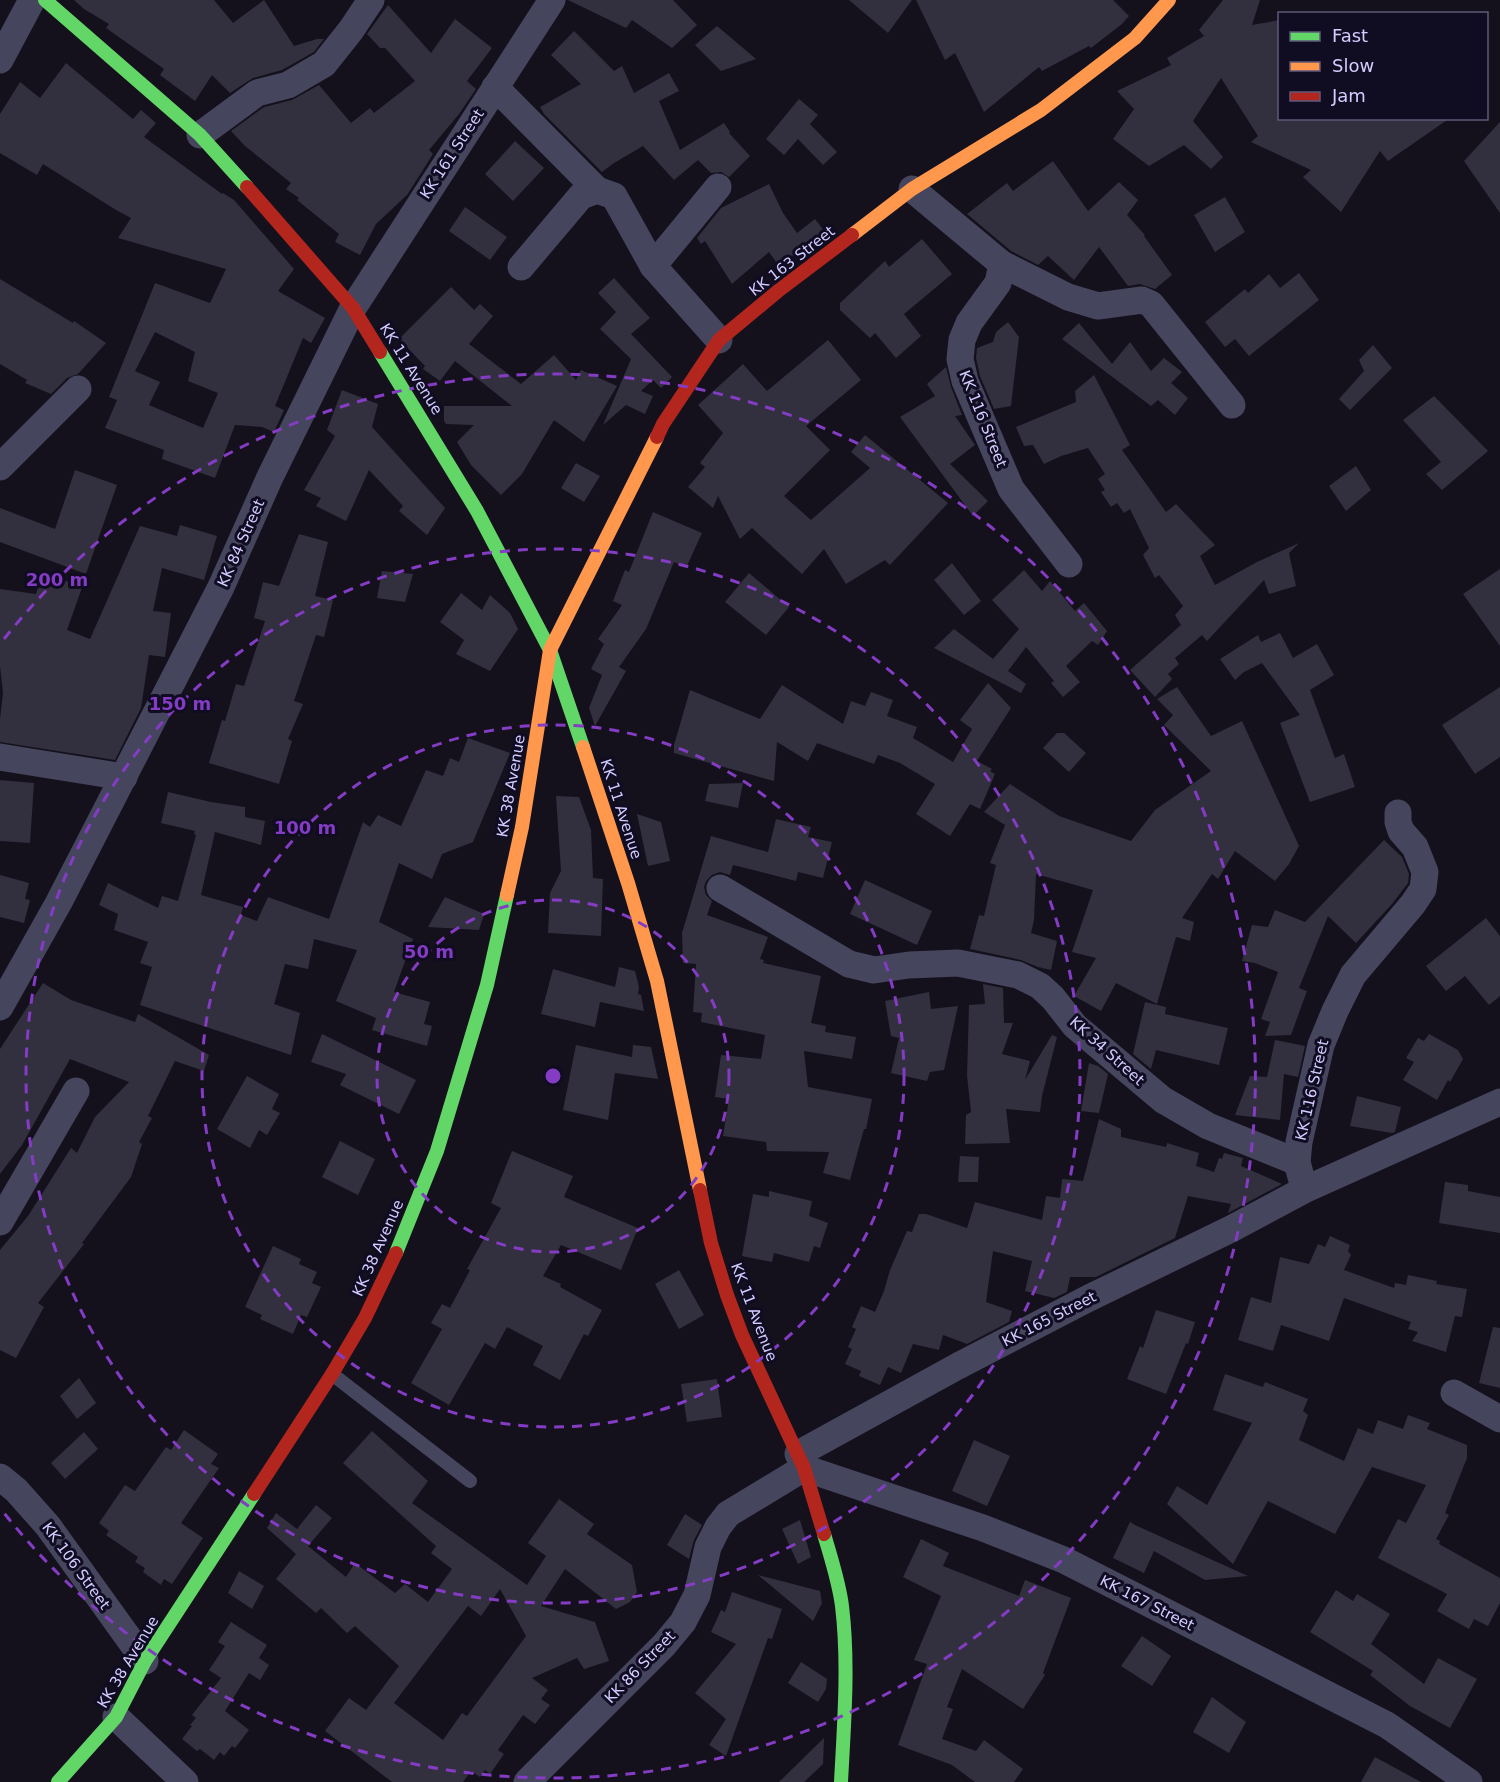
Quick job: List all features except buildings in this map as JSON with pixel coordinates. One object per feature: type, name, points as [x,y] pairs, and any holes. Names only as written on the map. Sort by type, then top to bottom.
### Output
[{"type":"street","points":[[0,60],[32,0]]},
{"type":"street","name":"KK 11 Avenue","points":[[45,0],[200,135],[353,308],[477,511],[550,650],[615,841],[657,981],[711,1243],[726,1295],[742,1335],[801,1461],[835,1571],[842,1605],[846,1667],[841,1782]]},
{"type":"street","points":[[200,135],[257,93],[288,85],[324,64],[371,0]]},
{"type":"street","name":"KK 161 Street","points":[[353,308],[552,0]]},
{"type":"street","name":"KK 163 Street","points":[[550,650],[663,424],[719,340],[778,291],[912,189],[1041,110],[1135,38],[1169,0]]},
{"type":"street","points":[[495,87],[597,190],[614,196],[653,266],[719,340]]},
{"type":"street","points":[[653,266],[718,186]]},
{"type":"street","points":[[912,189],[1002,264],[1068,297],[1098,306],[1142,300],[1151,304],[1232,405]]},
{"type":"street","points":[[522,267],[581,196],[597,190]]},
{"type":"street","name":"KK 116 Street","points":[[1002,264],[998,283],[969,323],[962,340],[960,359],[965,381],[1011,489],[1069,564]]},
{"type":"street","name":"KK 84 Street","points":[[0,1007],[59,902],[221,587],[270,477],[353,308]]},
{"type":"street","points":[[0,467],[78,388]]},
{"type":"street","name":"KK 38 Avenue","points":[[58,1782],[116,1717],[146,1661],[332,1374],[365,1318],[402,1239],[437,1151],[484,996],[522,827],[550,650]]},
{"type":"street","points":[[0,757],[124,777]]},
{"type":"street","name":"KK 116 Street","points":[[1304,1190],[1297,1162],[1299,1142],[1321,1045],[1353,975],[1423,889],[1425,872],[1415,847],[1401,831],[1398,813]]},
{"type":"street","name":"KK 34 Street","points":[[720,888],[849,964],[861,968],[874,970],[909,965],[957,963],[1018,975],[1040,986],[1053,998],[1075,1026],[1163,1100],[1208,1126],[1297,1162]]},
{"type":"street","points":[[0,1222],[76,1091]]},
{"type":"street","points":[[1304,1190],[1500,1102]]},
{"type":"street","name":"KK 165 Street","points":[[801,1461],[958,1366],[1304,1190]]},
{"type":"street","points":[[1454,1394],[1500,1419]]},
{"type":"street","name":"KK 86 Street","points":[[527,1782],[664,1645],[683,1622],[697,1595],[708,1547],[718,1527],[728,1514],[801,1461]]},
{"type":"street","name":"KK 167 Street","points":[[801,1461],[1064,1560],[1387,1725],[1469,1782]]},
{"type":"street","name":"KK 106 Street","points":[[0,1478],[16,1490],[48,1526],[146,1661]]},
{"type":"street","points":[[116,1717],[185,1782]]},
{"type":"lane","points":[[332,1374],[470,1481]]},
{"type":"traffic: fast","points":[[45,0],[200,135],[247,187]]},
{"type":"traffic: fast","points":[[380,352],[477,511],[550,650],[583,747]]},
{"type":"traffic: fast","points":[[396,1253],[437,1151],[487,985],[507,895]]},
{"type":"traffic: fast","points":[[58,1782],[116,1717],[145,1661],[254,1494]]},
{"type":"traffic: fast","points":[[824,1534],[839,1588],[844,1628],[845,1694],[841,1782]]},
{"type":"traffic: slow","points":[[852,235],[912,189],[1041,110],[1135,38],[1169,0]]},
{"type":"traffic: slow","points":[[507,895],[522,827],[550,650],[657,437]]},
{"type":"traffic: slow","points":[[583,747],[628,883],[657,981],[700,1190]]},
{"type":"traffic: jam","points":[[247,187],[353,308],[380,352]]},
{"type":"traffic: jam","points":[[657,437],[663,424],[719,340],[778,291],[852,235]]},
{"type":"traffic: jam","points":[[700,1190],[711,1243],[727,1295],[742,1335],[804,1468],[824,1534]]},
{"type":"traffic: jam","points":[[254,1494],[332,1374],[365,1318],[396,1253]]}]
